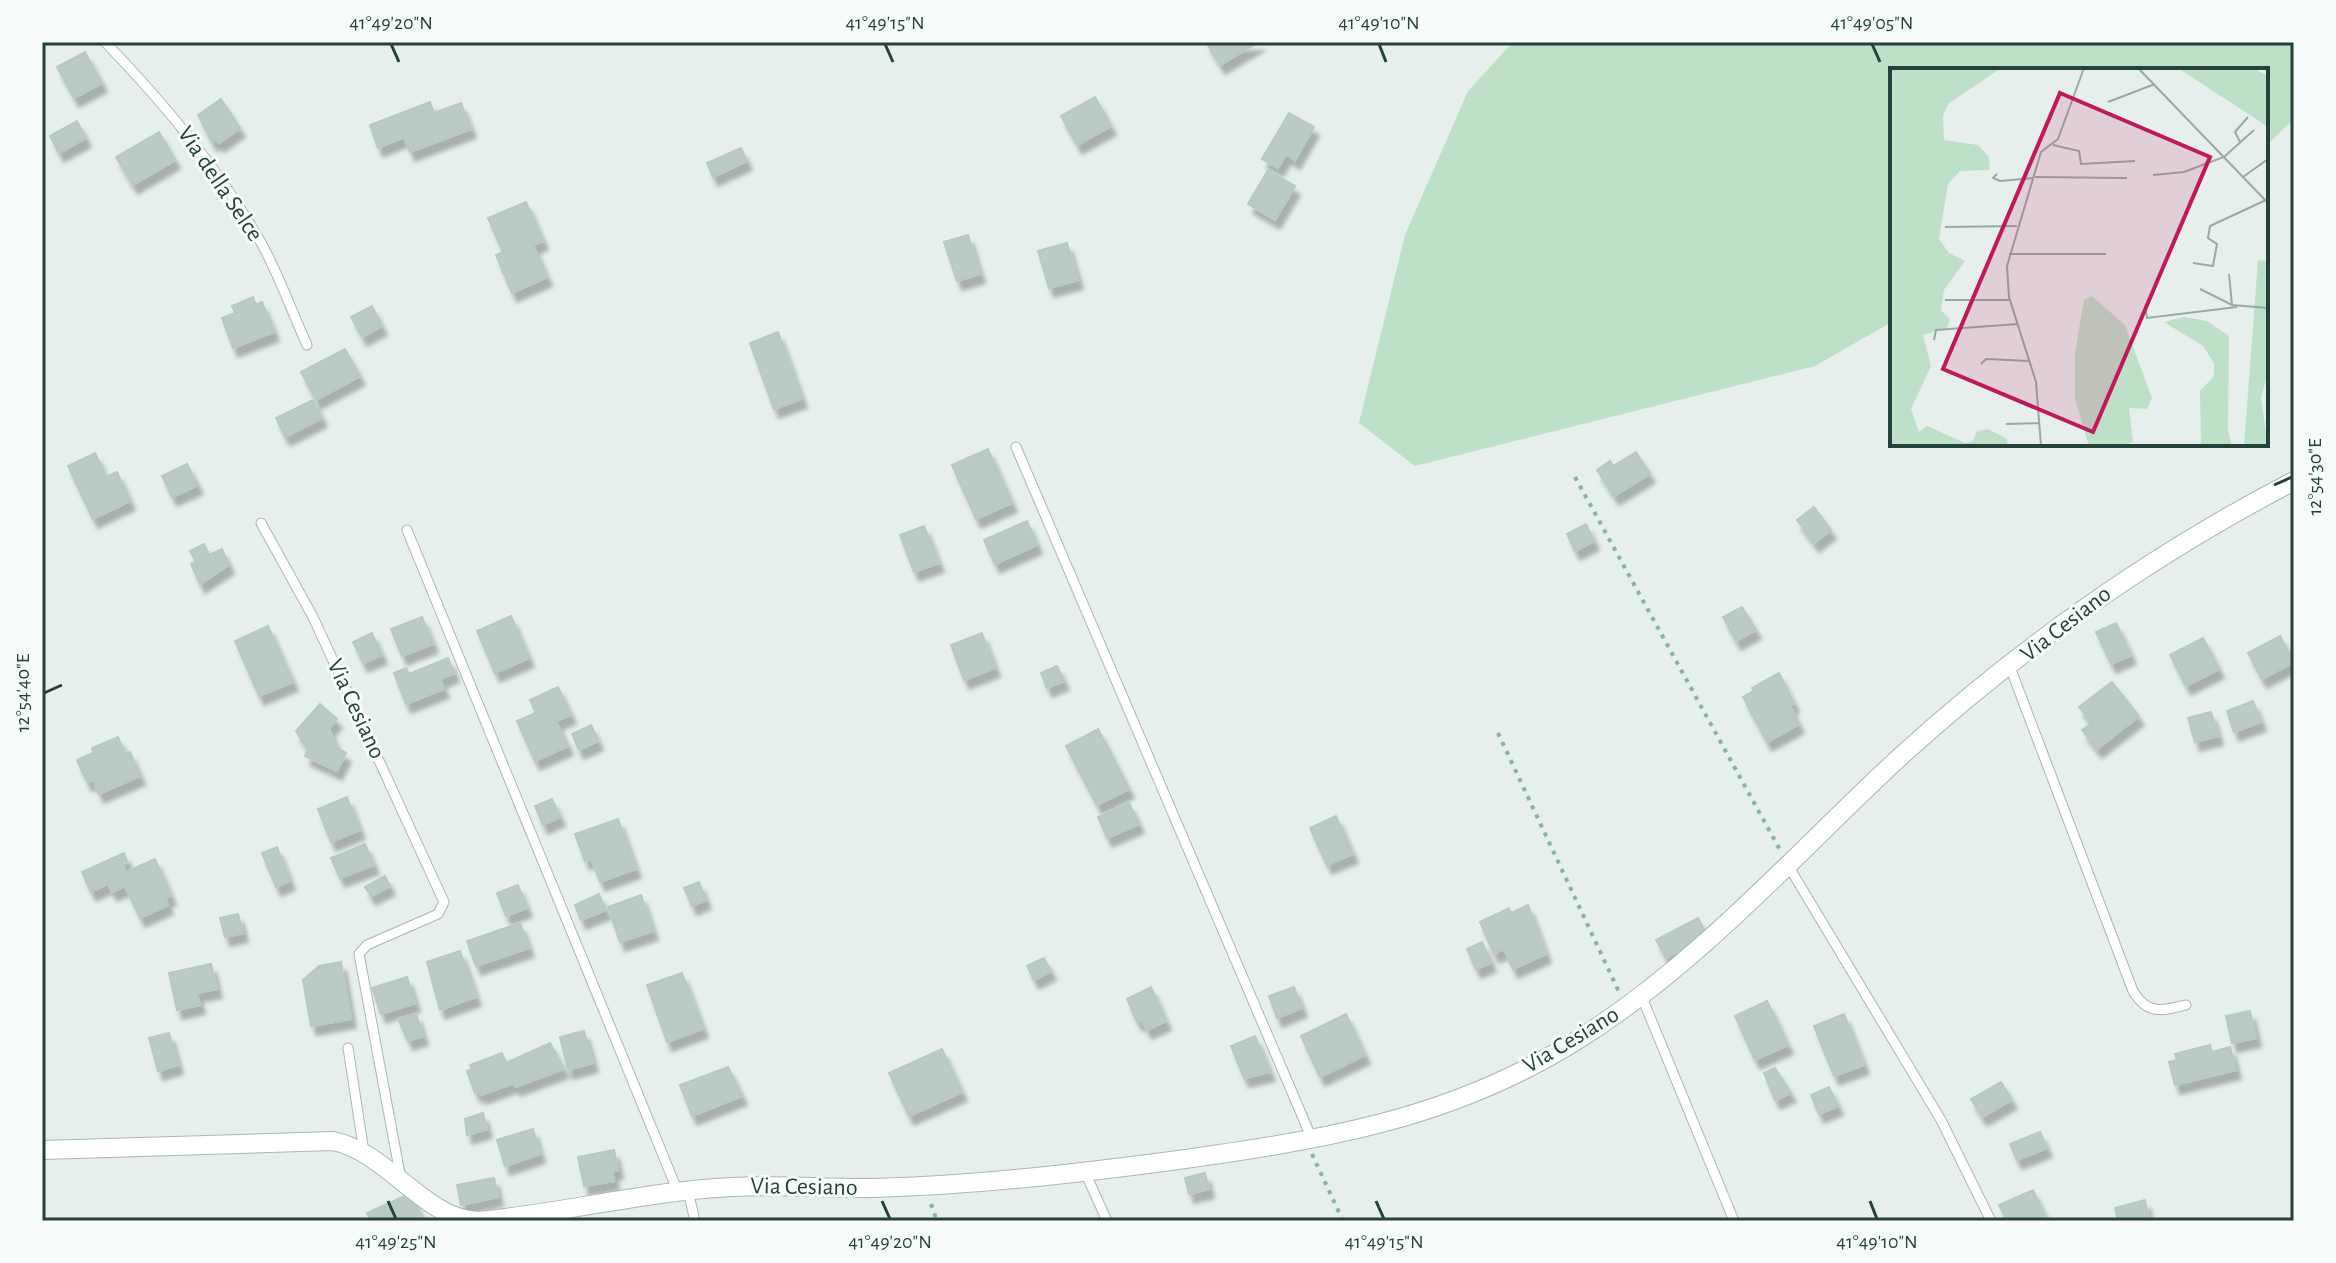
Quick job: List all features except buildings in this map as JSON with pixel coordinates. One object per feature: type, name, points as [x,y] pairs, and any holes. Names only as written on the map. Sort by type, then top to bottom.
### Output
[{"type":"street","name":"Via Cesiano","points":[[42,1150],[324,1141],[364,1152],[443,1209],[472,1221],[734,1186],[936,1186],[1085,1172],[1309,1140],[1406,1119],[1461,1099],[1557,1052],[1634,1001],[1747,908],[1904,754],[2010,667],[2150,561],[2294,481]]},
{"type":"lane","name":"Via della Selce","points":[[105,42],[173,116],[225,185],[265,250],[307,345]]},
{"type":"lane","points":[[1016,447],[1309,1140]]},
{"type":"lane","name":"Via Cesiano","points":[[261,523],[313,617],[444,902],[442,912],[367,945],[359,954],[401,1179]]},
{"type":"lane","points":[[407,530],[695,1221]]},
{"type":"lane","points":[[2010,667],[2133,991],[2141,1006],[2151,1011],[2186,1005]]},
{"type":"lane","points":[[1789,867],[1936,1111],[1991,1221]]},
{"type":"lane","points":[[1634,1001],[1734,1221]]},
{"type":"lane","points":[[348,1048],[364,1152]]},
{"type":"lane","points":[[1085,1172],[1107,1221]]},
{"type":"path","points":[[1575,477],[1789,867]]},
{"type":"path","points":[[1498,733],[1634,1001]]},
{"type":"path","points":[[1309,1140],[1343,1221]]},
{"type":"green space","points":[[1513,42],[2294,42],[2294,119],[2268,144],[2268,68],[1890,68],[1890,323],[1815,366],[1415,466],[1359,423],[1405,235],[1468,91]]}]
